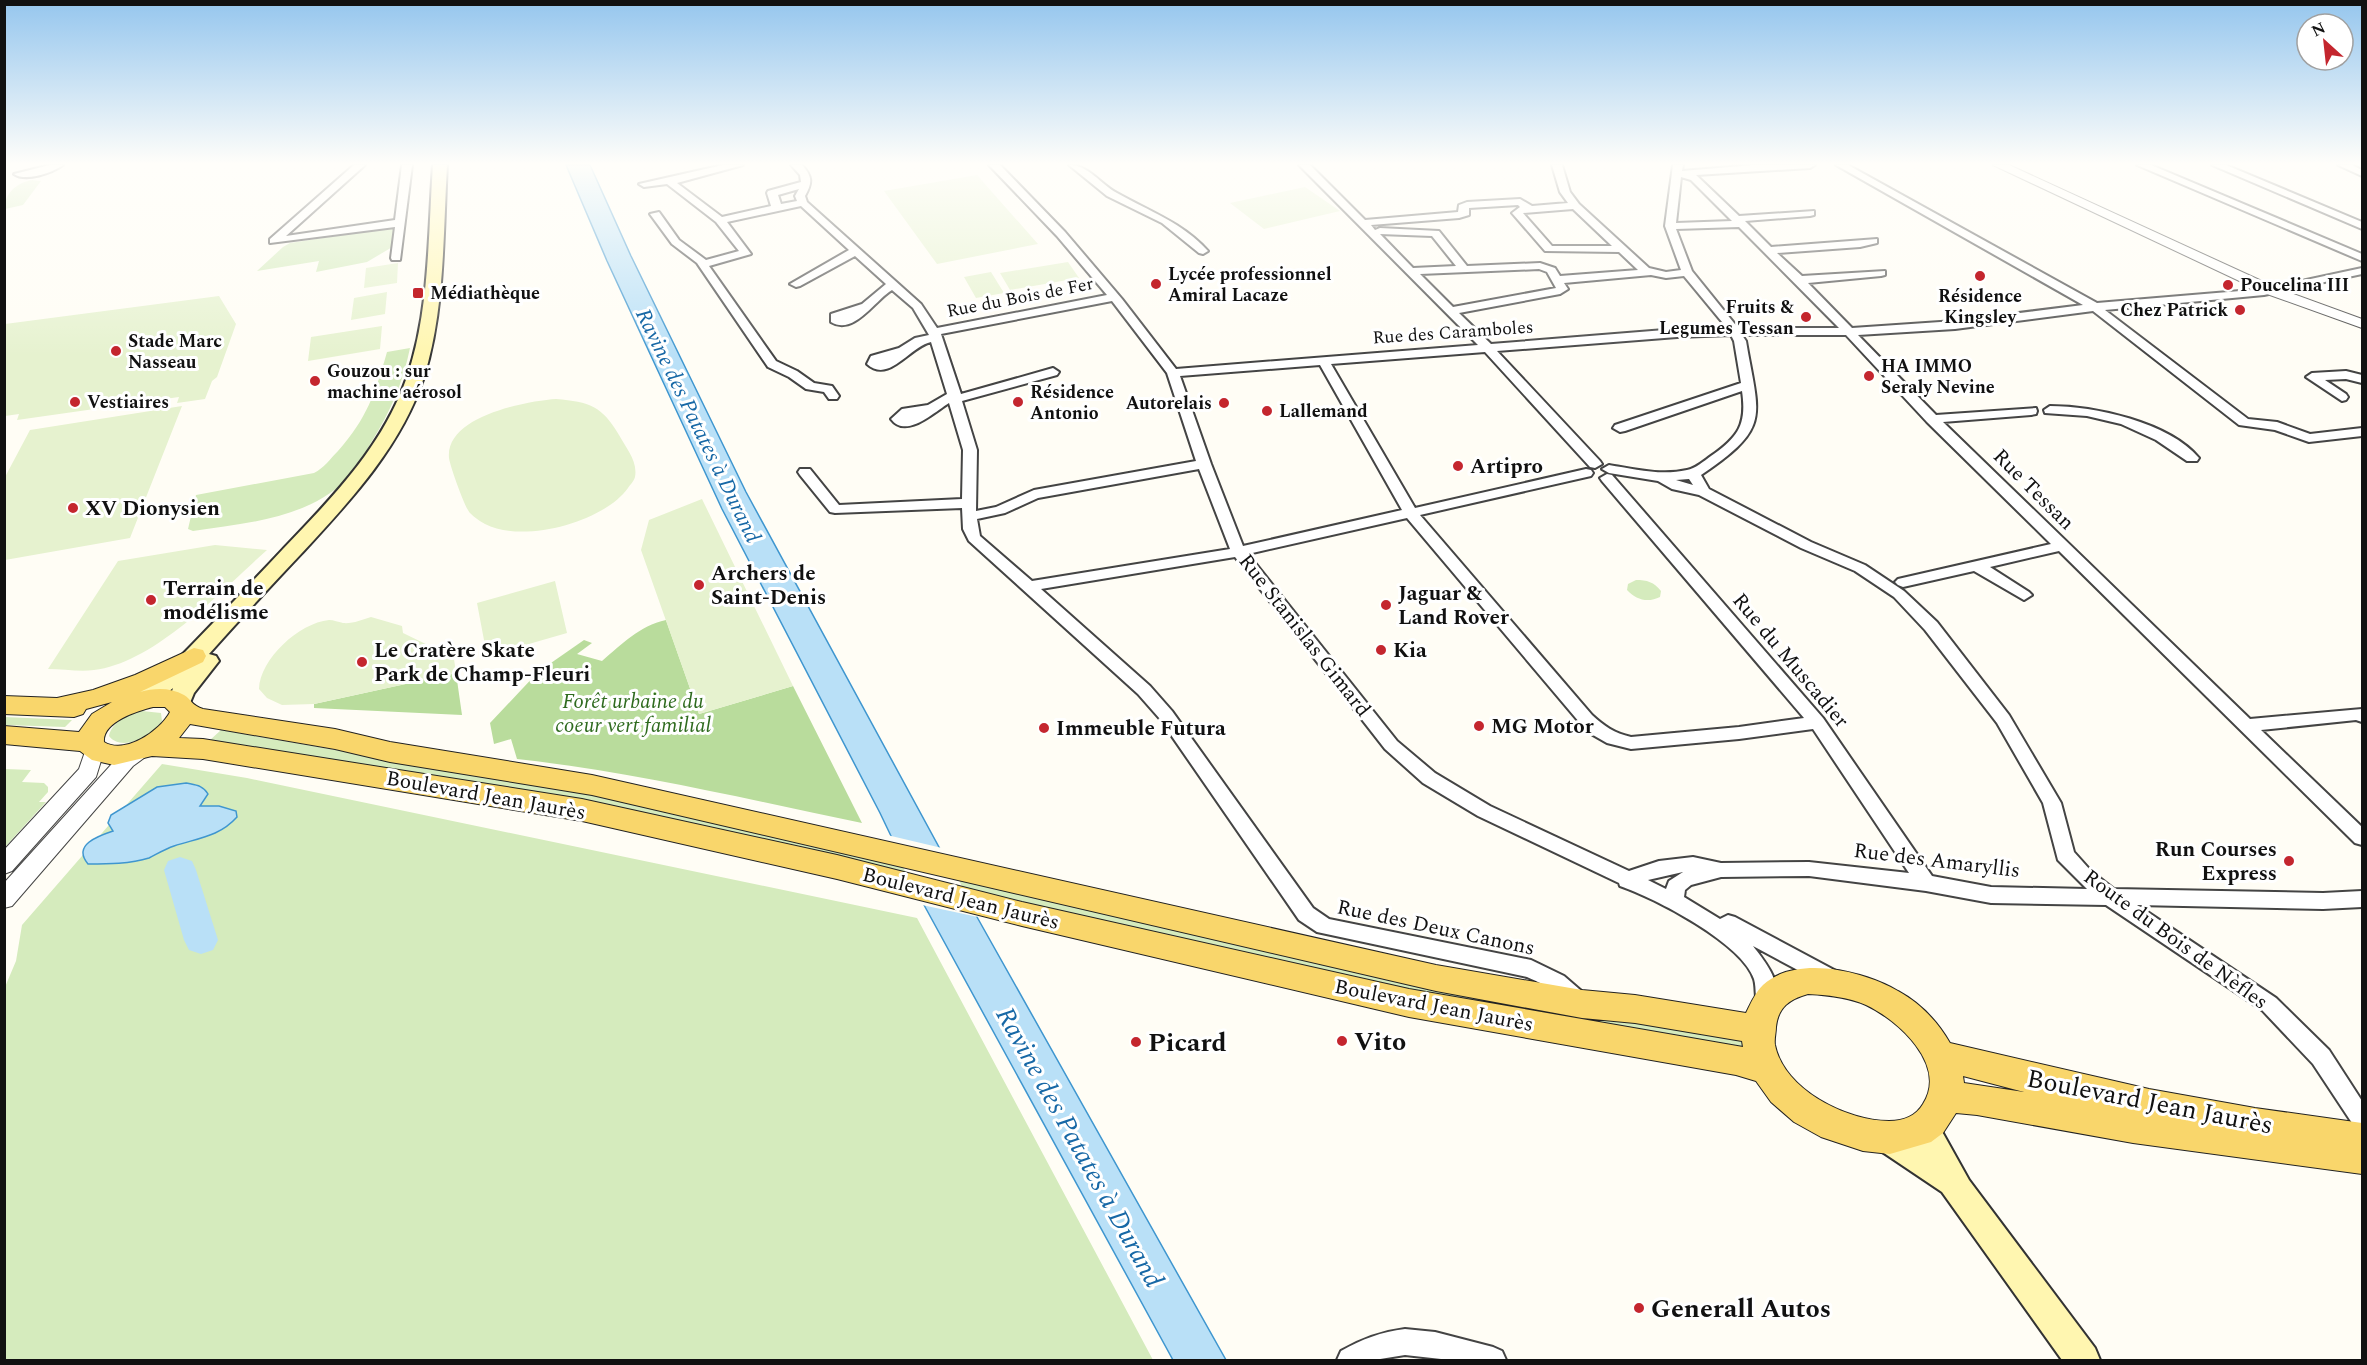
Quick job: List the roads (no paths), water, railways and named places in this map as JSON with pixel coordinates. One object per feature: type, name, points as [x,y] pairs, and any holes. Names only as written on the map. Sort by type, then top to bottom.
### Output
[{"type":"main road","points":[[92,747],[91,734],[97,724],[167,682],[304,540],[376,457],[405,404],[416,375],[431,306],[436,229]]},
{"type":"main road","points":[[181,708],[183,691],[190,681],[325,535],[373,470],[376,457]]},
{"type":"main road","points":[[58,707],[111,695],[168,671],[194,656]]},
{"type":"main road","name":"Boulevard Jean Jaurès","points":[[4,705],[58,707],[132,704],[164,698],[200,718],[335,739],[390,752],[592,785],[1436,978],[1582,1004],[1762,1016]]},
{"type":"main road","name":"Boulevard Jean Jaurès","points":[[145,748],[174,729],[181,720],[181,708]]},
{"type":"main road","name":"Boulevard Jean Jaurès","points":[[4,735],[53,738],[92,747],[104,754],[116,755],[145,748],[203,749],[582,810],[837,867],[1022,914],[1409,1002],[1736,1060],[1768,1070]]},
{"type":"main road","points":[[1808,981],[1837,982],[1868,991],[1897,1007],[1922,1029],[1939,1055],[1946,1076],[1946,1097],[1932,1122],[1924,1129],[1908,1135],[1889,1139],[1845,1131],[1814,1116],[1787,1095],[1768,1070],[1759,1049],[1762,1016],[1783,988],[1808,981]]},
{"type":"main road","name":"Boulevard Jean Jaurès","points":[[1939,1055],[2311,1142],[2362,1157]]},
{"type":"main road","name":"Boulevard Jean Jaurès","points":[[1946,1097],[1977,1099],[2133,1127],[2311,1142],[2362,1139]]},
{"type":"main road","points":[[1924,1129],[1958,1191],[2083,1360]]},
{"type":"main road","points":[[1889,1139],[1931,1166],[1958,1191]]},
{"type":"street","points":[[288,229],[274,241],[359,229]]},
{"type":"street","points":[[396,258],[398,229]]},
{"type":"street","points":[[662,229],[695,258],[704,263],[746,253],[727,229]]},
{"type":"street","name":"Rue des Deux Canons","points":[[831,229],[917,306],[934,335],[955,396],[970,450],[970,529],[974,538],[1032,586],[1144,690],[1166,715],[1297,903],[1313,920],[1324,926],[1532,969],[1557,982],[1582,1004]]},
{"type":"street","name":"Rue Stanislas Gimard","points":[[1056,229],[1173,373],[1204,464],[1238,551],[1391,745],[1409,763],[1484,812],[1627,881],[1716,916],[1837,982]]},
{"type":"street","points":[[1175,229],[1203,251]]},
{"type":"street","points":[[1369,229],[1487,347],[1590,469],[1595,478],[1608,474],[1662,477],[1693,474],[1736,443],[1750,420],[1748,385],[1740,341],[1735,331],[1687,272],[1671,229]]},
{"type":"street","points":[[1386,229],[1435,233],[1464,269]]},
{"type":"street","points":[[1531,229],[1549,249],[1620,249]]},
{"type":"street","points":[[1599,229],[1648,273]]},
{"type":"street","name":"Rue Tessan","points":[[1747,229],[1932,418],[2362,838]]},
{"type":"street","points":[[1955,229],[2095,307],[2244,422],[2270,424],[2309,438],[2362,432]]},
{"type":"street","points":[[2137,229],[2272,291],[2362,324]]},
{"type":"street","points":[[2293,229],[2362,258]]},
{"type":"street","points":[[1767,249],[1860,244],[1873,241]]},
{"type":"street","points":[[796,284],[856,252]]},
{"type":"street","points":[[704,263],[702,264],[772,364],[793,374],[810,386],[828,389],[833,396]]},
{"type":"street","points":[[1411,271],[1540,266],[1551,270],[1561,290],[1451,311]]},
{"type":"street","name":"Rue des Caramboles","points":[[1173,373],[1677,333],[1850,332],[1955,325],[2095,307],[2272,291],[2362,271]]},
{"type":"street","points":[[1557,280],[1687,272]]},
{"type":"street","points":[[1799,280],[1881,273]]},
{"type":"street","points":[[863,306],[893,285]]},
{"type":"street","name":"Rue du Bois de Fer","points":[[903,351],[934,335],[1113,297]]},
{"type":"street","points":[[1323,360],[1410,512],[1599,732],[1613,739],[1631,743],[1738,733],[1817,722]]},
{"type":"street","points":[[930,409],[955,396],[1053,372]]},
{"type":"street","points":[[2342,397],[2313,377],[2346,375],[2362,379]]},
{"type":"street","points":[[1620,428],[1748,385]]},
{"type":"street","points":[[2050,410],[2079,410],[2121,421],[2163,438],[2192,458]]},
{"type":"street","points":[[1932,418],[2031,411]]},
{"type":"street","points":[[805,472],[835,508],[1000,510],[1034,494],[1204,464]]},
{"type":"street","points":[[1032,586],[1238,551],[1590,469]]},
{"type":"street","name":"Rue du Muscadier","points":[[1608,474],[1817,722],[1926,882]]},
{"type":"street","points":[[1693,474],[1704,492]]},
{"type":"street","name":"Route du Bois de Nèfles","points":[[1662,477],[1677,486],[1704,492],[1806,545],[1860,568],[1899,594],[1923,618],[2003,718],[2052,803],[2065,855],[2084,876],[2111,898],[2269,1004],[2321,1057],[2362,1119]]},
{"type":"street","points":[[1904,582],[1979,567],[2062,546]]},
{"type":"street","points":[[1979,567],[2024,595]]},
{"type":"street","points":[[2248,725],[2360,714],[2362,716]]},
{"type":"street","points":[[4,865],[88,772],[92,747]]},
{"type":"street","points":[[4,899],[126,761],[145,748]]},
{"type":"street","name":"Rue des Amaryllis","points":[[1627,881],[1648,870],[1665,867],[1701,863],[1721,870]]},
{"type":"street","name":"Rue des Amaryllis","points":[[1674,901],[1676,886],[1685,879],[1721,870],[1809,868],[1926,882],[1991,895],[2362,900]]},
{"type":"street","name":"Rue Stanislas Gimard","points":[[1674,901],[1737,940],[1764,976],[1762,1016]]},
{"type":"street","points":[[1350,1360],[1374,1347],[1406,1341],[1446,1346],[1493,1360]]},
{"type":"water","name":"Ravine des Patates à Durand","points":[[593,229],[619,229],[746,492],[977,917],[1226,1360],[1173,1360],[924,905],[880,813],[722,509]]},
{"type":"water","points":[[186,783],[201,787],[208,794],[200,806],[219,806],[236,811],[237,817],[215,833],[171,847],[149,858],[127,863],[88,864],[83,852],[85,847],[94,839],[113,831],[108,823],[111,815],[157,787]]},
{"type":"waterway","points":[[180,870],[201,940]]},
{"type":"place","name":"Résidence Kingsley","points":[[1980,276]]},
{"type":"place","name":"Lycée professionnel Amiral Lacaze","points":[[1156,284]]},
{"type":"place","name":"Poucelina III","points":[[2228,285]]},
{"type":"place","name":"Médiathèque","points":[[418,293]]},
{"type":"place","name":"Chez Patrick","points":[[2240,310]]},
{"type":"place","name":"Fruits & Legumes Tessan","points":[[1806,317]]},
{"type":"place","name":"Stade Marc Nasseau","points":[[116,351]]},
{"type":"place","name":"HA IMMO Seraly Nevine","points":[[1869,376]]},
{"type":"place","name":"Gouzou : sur machine aérosol","points":[[315,381]]},
{"type":"place","name":"Vestiaires","points":[[75,402]]},
{"type":"place","name":"Résidence Antonio","points":[[1018,402]]},
{"type":"place","name":"Autorelais","points":[[1224,403]]},
{"type":"place","name":"Lallemand","points":[[1267,411]]},
{"type":"place","name":"Artipro","points":[[1458,466]]},
{"type":"place","name":"XV Dionysien","points":[[73,508]]},
{"type":"place","name":"Archers de Saint-Denis","points":[[699,585]]},
{"type":"place","name":"Terrain de modélisme","points":[[151,600]]},
{"type":"place","name":"Jaguar & Land Rover","points":[[1386,605]]},
{"type":"place","name":"Kia","points":[[1381,650]]},
{"type":"place","name":"Le Cratère Skate Park de Champ-Fleuri","points":[[362,662]]},
{"type":"place","name":"MG Motor","points":[[1479,726]]},
{"type":"place","name":"Immeuble Futura","points":[[1044,728]]},
{"type":"place","name":"Run Courses Express","points":[[2289,861]]},
{"type":"place","name":"Vito","points":[[1342,1041]]},
{"type":"place","name":"Picard","points":[[1136,1042]]},
{"type":"place","name":"Generall Autos","points":[[1639,1308]]},
{"type":"park label","name":"Forêt urbaine du coeur vert familial","points":[[633,713]]}]
